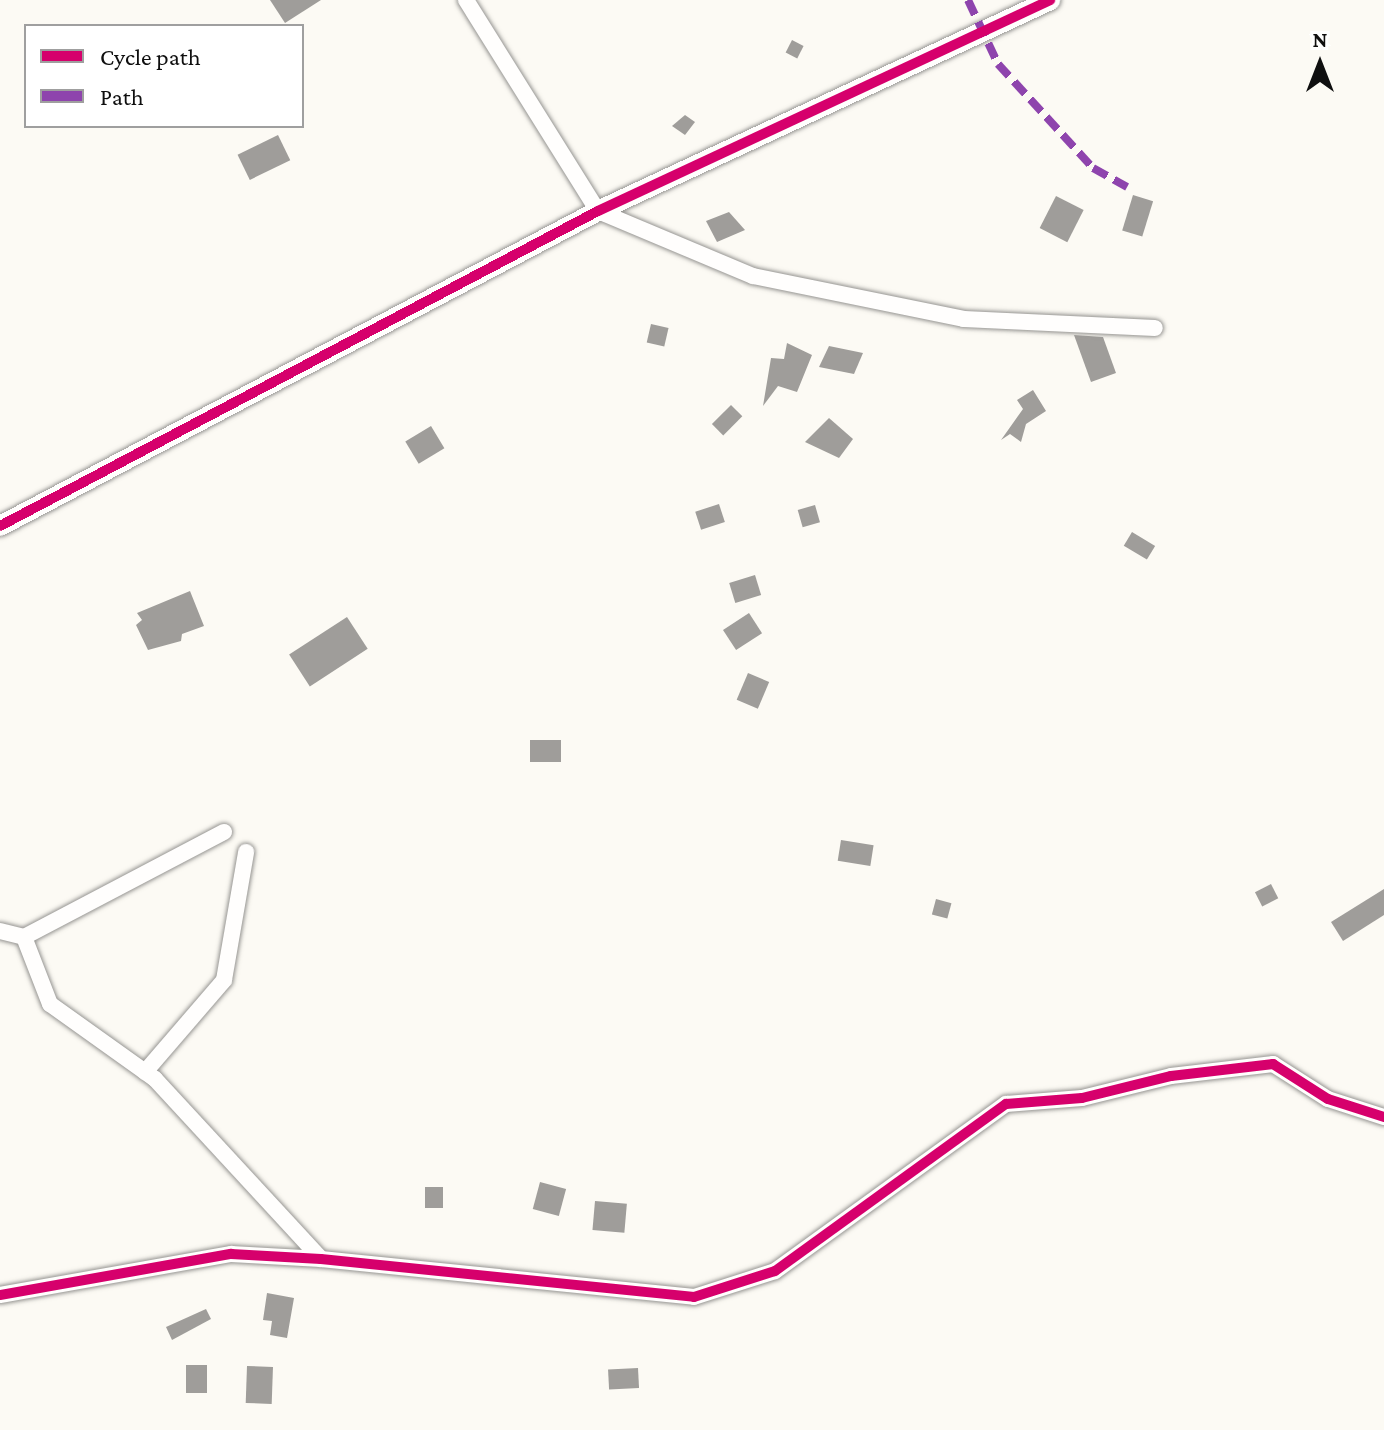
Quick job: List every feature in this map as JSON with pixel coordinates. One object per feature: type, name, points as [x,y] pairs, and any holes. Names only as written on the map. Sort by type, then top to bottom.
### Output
[{"type":"street","points":[[466,0],[598,211],[753,276],[964,319],[1155,328]]},
{"type":"street","points":[[0,526],[598,211],[1050,0]]},
{"type":"street","points":[[0,931],[24,937],[224,832]]},
{"type":"street","points":[[145,1072],[224,980],[246,852]]},
{"type":"street","points":[[24,937],[50,1004],[145,1072],[321,1259]]},
{"type":"street","points":[[0,1295],[231,1254],[321,1259],[694,1297],[775,1271],[1006,1104],[1082,1098],[1171,1076],[1273,1064],[1328,1099],[1384,1117]]},
{"type":"building","points":[[270,0],[321,0],[285,23]]},
{"type":"building","points":[[792,40],[804,46],[797,58],[786,52]]},
{"type":"building","points":[[685,115],[695,122],[685,135],[672,126]]},
{"type":"building","points":[[278,135],[290,160],[250,180],[238,155]]},
{"type":"building","points":[[1133,195],[1153,201],[1142,237],[1122,230]]},
{"type":"building","points":[[1056,196],[1084,210],[1067,242],[1040,228]]},
{"type":"building","points":[[729,212],[745,230],[717,242],[706,221]]},
{"type":"building","points":[[651,324],[669,328],[664,347],[647,343]]},
{"type":"building","points":[[1074,335],[1103,337],[1116,373],[1091,382]]},
{"type":"building","points":[[787,343],[812,355],[797,392],[778,386],[763,406],[771,358],[784,359]]},
{"type":"building","points":[[829,346],[863,353],[854,374],[819,367]]},
{"type":"building","points":[[1033,390],[1046,411],[1026,424],[1021,442],[1010,434],[1001,440],[1023,409],[1017,400]]},
{"type":"building","points":[[731,405],[742,416],[723,435],[712,424]]},
{"type":"building","points":[[829,418],[853,439],[839,458],[805,442]]},
{"type":"building","points":[[431,426],[444,448],[419,464],[405,441]]},
{"type":"building","points":[[719,504],[725,522],[701,530],[695,512]]},
{"type":"building","points":[[815,505],[820,522],[803,527],[798,510]]},
{"type":"building","points":[[1132,532],[1155,546],[1147,560],[1124,546]]},
{"type":"building","points":[[755,575],[761,595],[735,603],[729,583]]},
{"type":"building","points":[[190,591],[204,626],[182,634],[181,641],[148,650],[136,625],[142,620],[137,613]]},
{"type":"building","points":[[749,613],[762,633],[736,650],[723,630]]},
{"type":"building","points":[[347,617],[368,649],[310,686],[289,655]]},
{"type":"building","points":[[748,673],[769,682],[758,709],[737,700]]},
{"type":"building","points":[[530,740],[561,740],[561,762],[530,762]]},
{"type":"building","points":[[841,840],[874,845],[870,866],[838,861]]},
{"type":"building","points":[[1271,884],[1278,898],[1262,906],[1255,892]]},
{"type":"building","points":[[1384,889],[1384,915],[1343,941],[1331,922]]},
{"type":"building","points":[[936,899],[951,903],[947,919],[932,914]]},
{"type":"building","points":[[540,1182],[566,1189],[559,1216],[533,1209]]},
{"type":"building","points":[[425,1187],[443,1187],[443,1208],[425,1208]]},
{"type":"building","points":[[595,1201],[627,1204],[624,1233],[592,1230]]},
{"type":"building","points":[[267,1293],[294,1298],[287,1338],[270,1335],[272,1321],[263,1320]]},
{"type":"building","points":[[206,1309],[211,1319],[172,1340],[166,1327]]},
{"type":"building","points":[[186,1365],[207,1365],[207,1393],[186,1393]]},
{"type":"building","points":[[247,1366],[273,1367],[272,1404],[246,1403]]},
{"type":"building","points":[[638,1368],[639,1388],[609,1390],[608,1370]]},
{"type":"marked path","points":[[968,0],[998,64],[1093,168],[1127,187]]},
{"type":"cycle path","points":[[0,526],[598,211],[1050,0]]},
{"type":"cycle path","points":[[0,1295],[231,1254],[321,1259],[694,1297],[775,1271],[1006,1104],[1082,1098],[1171,1076],[1273,1064],[1328,1099],[1384,1117]]}]
